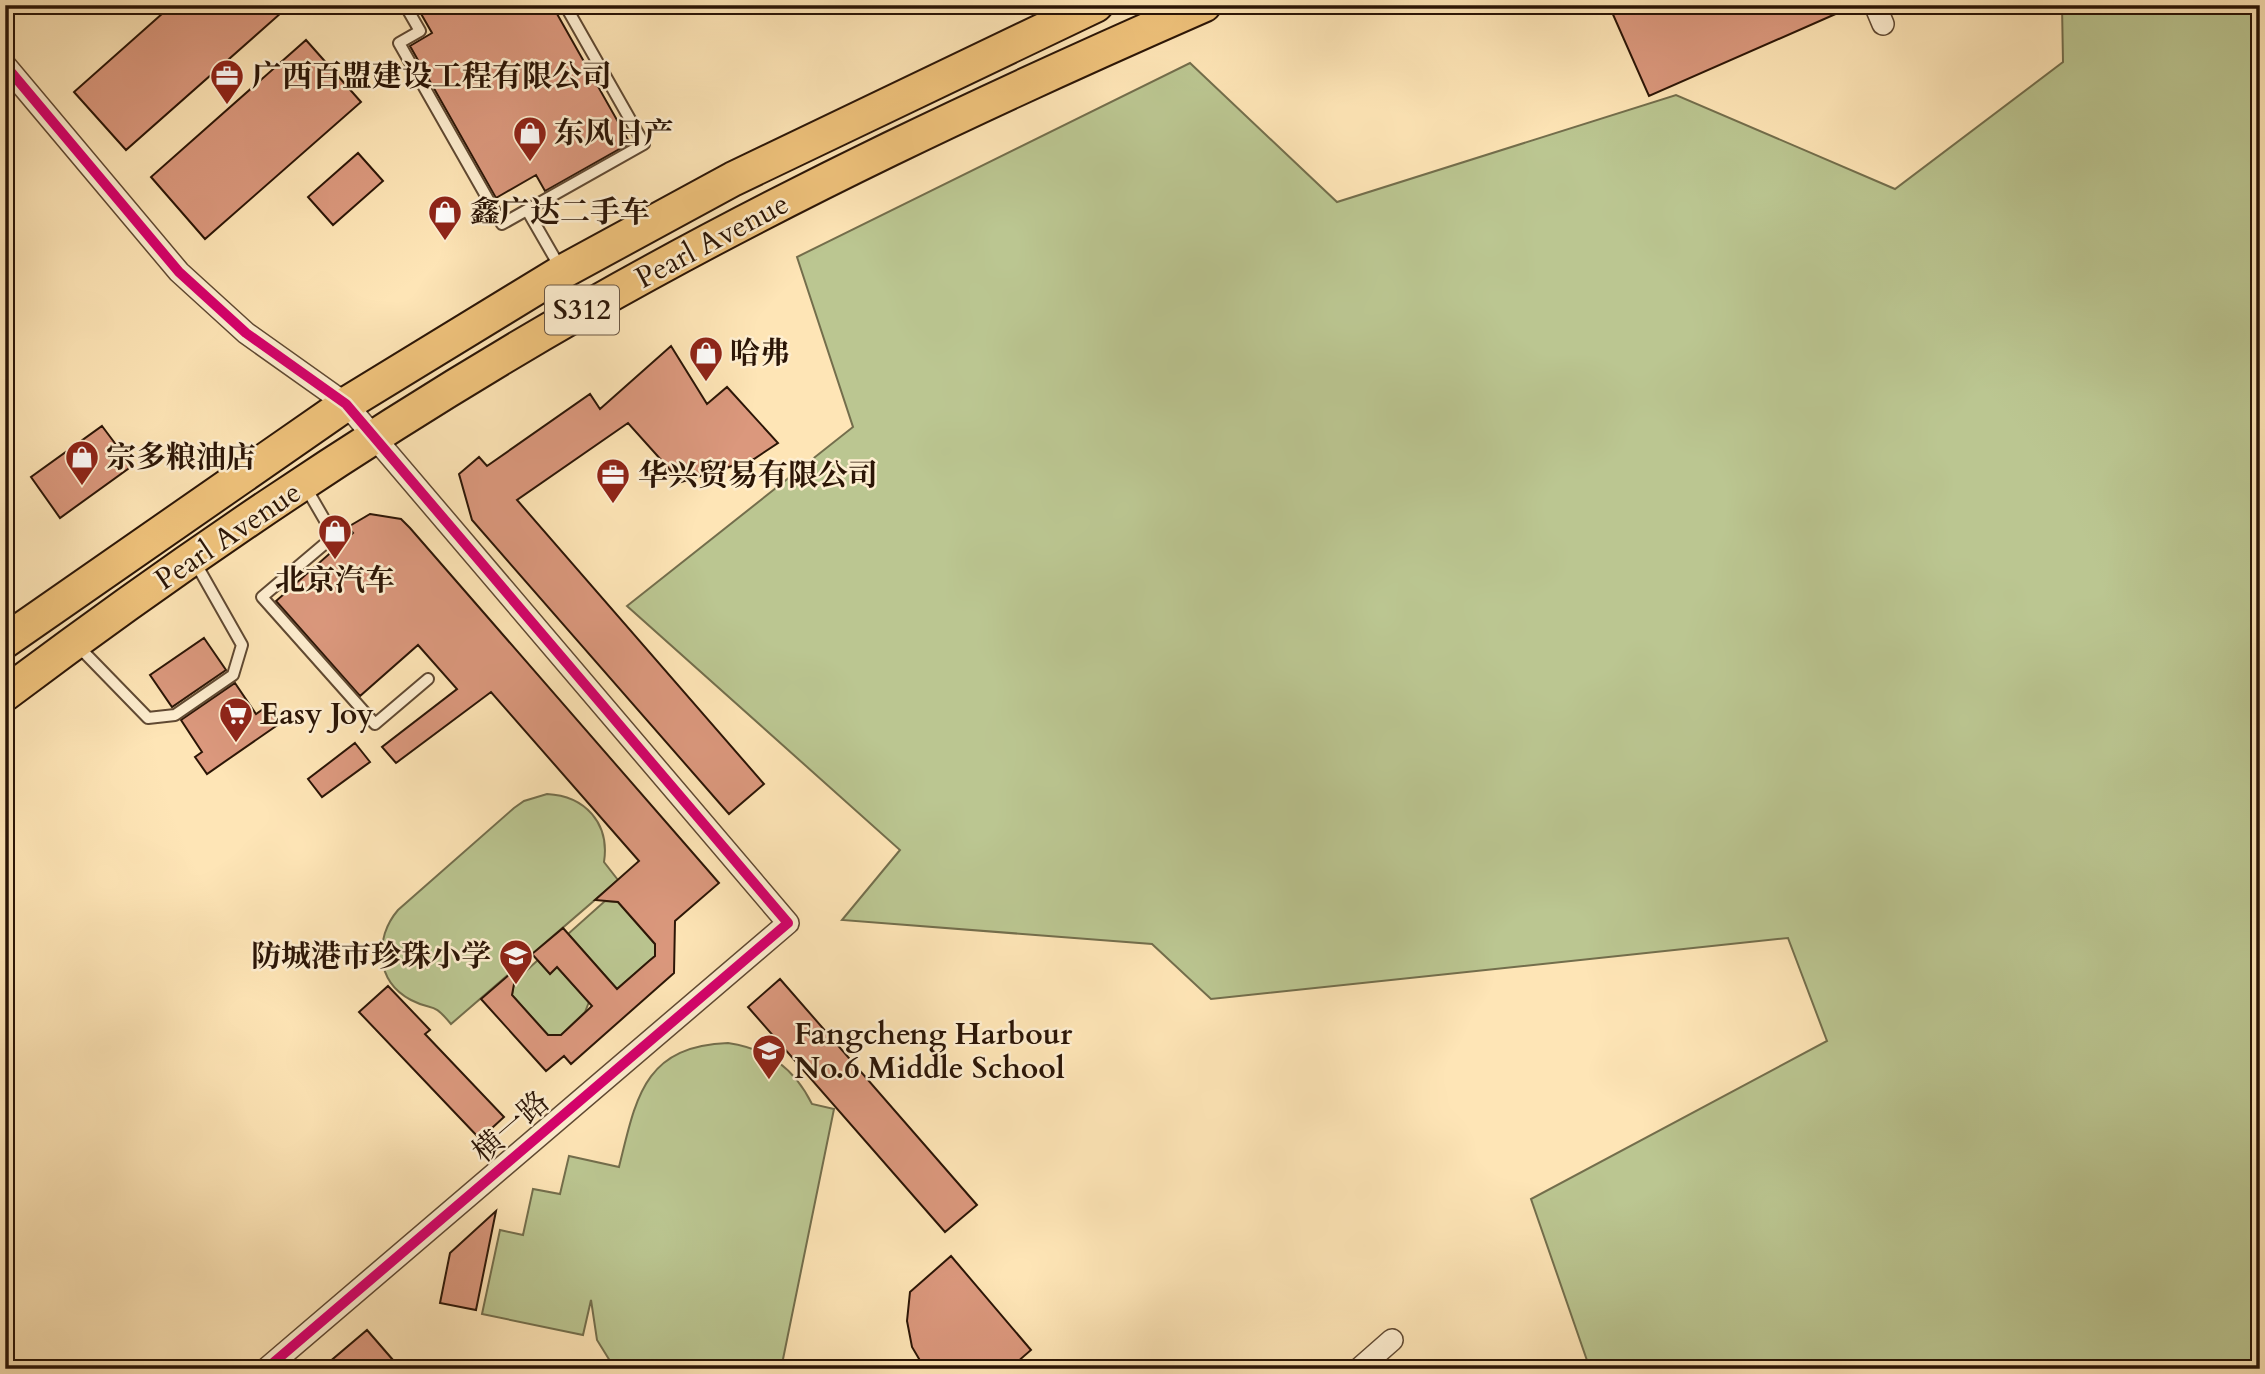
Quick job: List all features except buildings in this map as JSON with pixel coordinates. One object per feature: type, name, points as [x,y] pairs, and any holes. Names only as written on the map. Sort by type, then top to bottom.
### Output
[{"type":"main road","name":"Pearl Avenue","points":[[5,641],[346,404],[562,272],[733,179],[1096,5]]},
{"type":"main road","name":"Pearl Avenue","points":[[5,694],[193,558],[373,438],[584,309],[753,217],[1054,71],[1204,5]]},
{"type":"street","points":[[5,65],[179,272],[246,333],[346,404],[373,438]]},
{"type":"street","name":"横一路","points":[[267,1369],[788,923],[373,438]]},
{"type":"street","points":[[1359,1369],[1392,1340]]},
{"type":"lane","points":[[405,5],[420,31],[399,43],[502,224],[644,144],[565,5]]},
{"type":"lane","points":[[527,209],[562,272]]},
{"type":"lane","points":[[304,484],[334,536],[262,597],[375,724],[428,679]]},
{"type":"lane","points":[[74,642],[148,718],[175,715],[233,675],[242,645],[193,558]]},
{"type":"green space","points":[[2062,5],[2260,5],[2260,1369],[1590,1369],[1531,1199],[1827,1041],[1788,938],[1211,999],[1152,944],[842,920],[900,850],[627,606],[853,427],[797,257],[1190,63],[1337,202],[1676,95],[1895,189],[2063,62]]},
{"type":"green space","points":[[547,794],[573,800],[592,814],[603,835],[604,862],[618,880],[451,1024],[436,1009],[411,1000],[390,982],[382,958],[382,946],[390,921],[398,910],[514,808],[524,801]]},
{"type":"green space","points":[[605,901],[618,902],[655,944],[655,956],[617,989],[568,934]]},
{"type":"green space","points":[[538,960],[550,974],[557,967],[589,1002],[585,1012],[561,1035],[548,1035],[512,995],[514,982]]},
{"type":"green space","points":[[728,1043],[767,1055],[788,1070],[812,1104],[834,1109],[781,1369],[615,1369],[597,1340],[591,1300],[583,1335],[482,1314],[500,1230],[523,1235],[533,1189],[560,1194],[569,1156],[619,1167],[639,1099],[648,1081],[661,1066],[678,1054],[700,1046]]},
{"type":"cycle path","points":[[5,65],[179,272],[246,333],[346,404],[788,923],[266,1369]]},
{"type":"place","name":"广西百盟建设工程有限公司","points":[[227,106]]},
{"type":"place","name":"东风日产","points":[[530,163]]},
{"type":"place","name":"鑫广达二手车","points":[[445,242]]},
{"type":"place","name":"哈弗","points":[[706,383]]},
{"type":"place","name":"宗多粮油店","points":[[82,487]]},
{"type":"place","name":"华兴贸易有限公司","points":[[613,505]]},
{"type":"place","name":"北京汽车","points":[[335,561]]},
{"type":"place","name":"Easy Joy","points":[[236,744]]},
{"type":"place","name":"防城港市珍珠小学","points":[[516,986]]},
{"type":"place","name":"Fangcheng Harbour No.6 Middle School","points":[[769,1081]]}]
